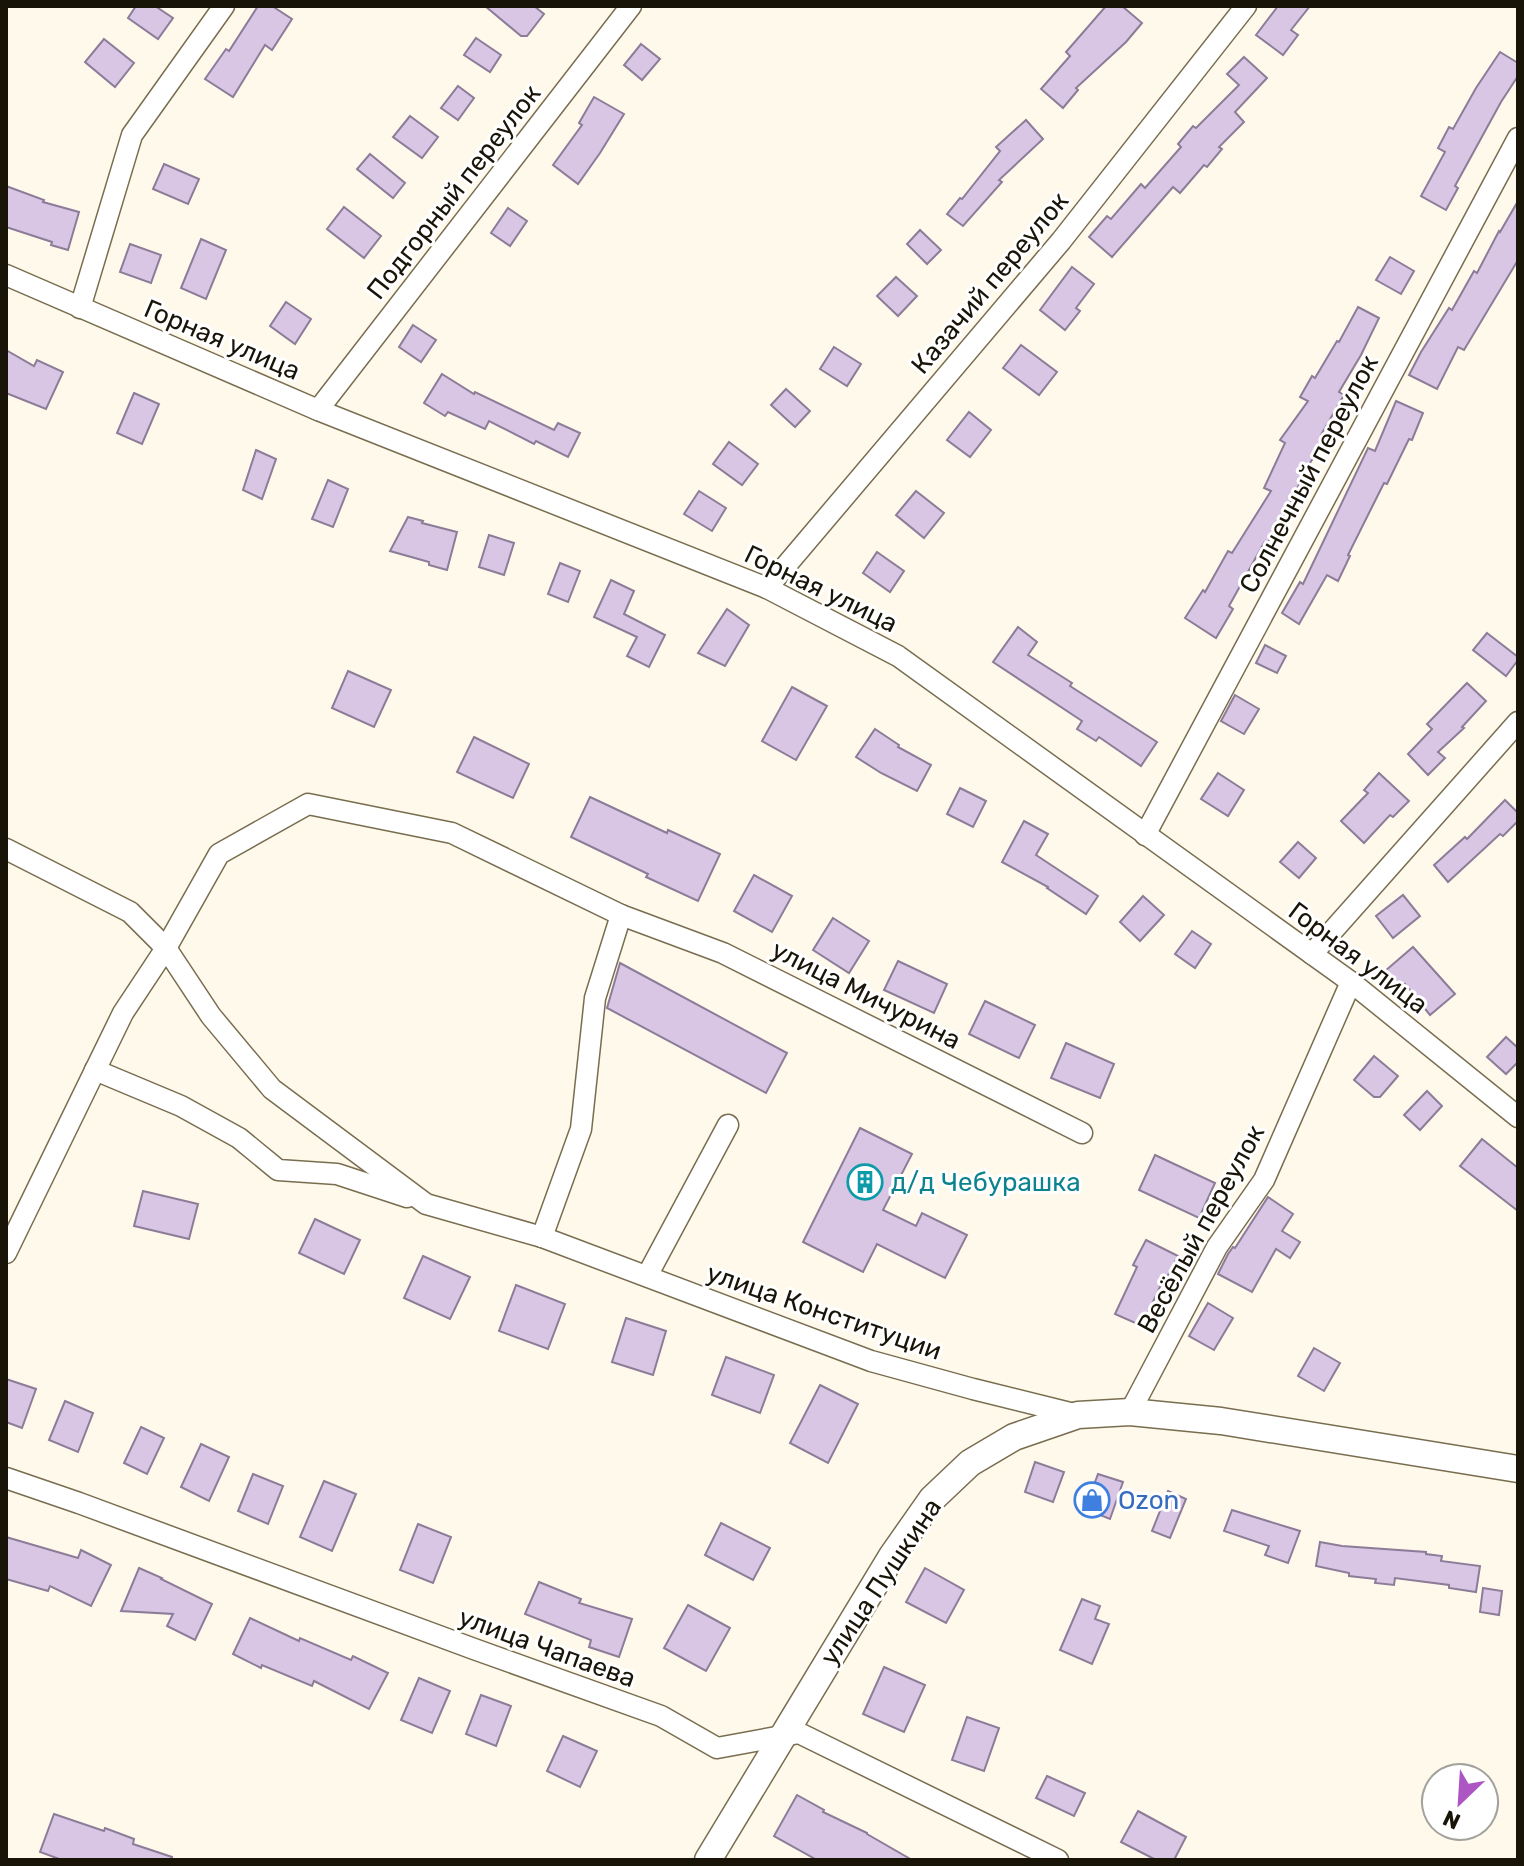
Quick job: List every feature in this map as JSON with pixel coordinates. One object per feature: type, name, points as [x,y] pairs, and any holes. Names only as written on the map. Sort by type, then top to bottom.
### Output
[{"type":"main road","name":"улица Пушкина","points":[[708,1860],[892,1556],[932,1499],[970,1463],[1014,1437],[1078,1415],[1130,1412],[1221,1421],[1518,1469]]},
{"type":"street","points":[[80,308],[132,135],[224,6]]},
{"type":"street","name":"Подгорный переулок","points":[[318,410],[631,6]]},
{"type":"street","name":"Казачий переулок","points":[[767,588],[1061,241],[1246,6]]},
{"type":"street","name":"Солнечный переулок","points":[[1145,835],[1518,138]]},
{"type":"street","name":"Горная улица","points":[[6,275],[318,410],[767,588],[898,656],[1351,982],[1518,1117]]},
{"type":"street","points":[[1312,954],[1518,722]]},
{"type":"street","name":"улица Мичурина","points":[[6,1253],[123,1013],[166,948],[219,854],[308,804],[452,833],[621,915],[723,953],[1082,1133]]},
{"type":"street","points":[[6,849],[130,912],[166,948]]},
{"type":"street","points":[[542,1237],[581,1129],[595,998],[621,915]]},
{"type":"street","name":"улица Конституции","points":[[166,948],[211,1016],[272,1089],[426,1204],[542,1237],[871,1361],[1078,1415]]},
{"type":"street","name":"Весёлый переулок","points":[[1130,1412],[1217,1247],[1264,1180],[1351,982]]},
{"type":"street","points":[[95,1070],[181,1106],[239,1138],[278,1170],[337,1174],[426,1204]]},
{"type":"street","points":[[647,1276],[728,1125]]},
{"type":"street","name":"улица Чапаева","points":[[6,1478],[661,1716],[717,1748],[799,1733],[1058,1860]]},
{"type":"building","points":[[136,6],[155,6],[173,18],[158,39],[128,18]]},
{"type":"building","points":[[258,6],[272,6],[292,19],[272,50],[265,45],[233,97],[205,79],[226,49],[229,51]]},
{"type":"building","points":[[485,6],[534,6],[544,14],[527,36],[521,36]]},
{"type":"building","points":[[1106,6],[1122,6],[1142,23],[1076,88],[1078,90],[1063,108],[1041,89],[1070,56],[1066,52]]},
{"type":"building","points":[[1278,6],[1310,6],[1291,30],[1298,35],[1283,55],[1256,35]]},
{"type":"building","points":[[476,38],[501,55],[490,72],[464,55]]},
{"type":"building","points":[[104,39],[134,63],[115,87],[85,62]]},
{"type":"building","points":[[641,44],[660,59],[642,80],[624,65]]},
{"type":"building","points":[[1500,52],[1518,63],[1518,76],[1455,186],[1458,188],[1446,210],[1421,196],[1445,152],[1438,148],[1449,127],[1453,129]]},
{"type":"building","points":[[1244,57],[1267,78],[1235,112],[1244,122],[1219,147],[1222,149],[1207,167],[1204,165],[1180,193],[1173,187],[1112,257],[1089,237],[1107,216],[1111,219],[1141,184],[1145,188],[1181,147],[1178,144],[1193,126],[1196,128],[1239,85],[1227,74]]},
{"type":"building","points":[[458,86],[474,98],[458,120],[441,108]]},
{"type":"building","points":[[594,97],[624,114],[578,184],[553,165],[582,125],[579,123]]},
{"type":"building","points":[[410,116],[438,137],[422,158],[393,137]]},
{"type":"building","points":[[1026,120],[1043,139],[999,180],[1002,182],[963,226],[947,214],[1000,151],[996,147]]},
{"type":"building","points":[[370,154],[405,183],[393,198],[357,169]]},
{"type":"building","points":[[164,164],[199,179],[188,204],[153,189]]},
{"type":"building","points":[[6,186],[43,202],[79,212],[68,250],[6,227]]},
{"type":"building","points":[[1518,201],[1518,260],[1464,350],[1458,347],[1437,389],[1409,375],[1449,308],[1452,310],[1474,271],[1477,273]]},
{"type":"building","points":[[344,207],[381,236],[364,258],[327,229]]},
{"type":"building","points":[[508,208],[527,221],[510,246],[491,233]]},
{"type":"building","points":[[920,230],[941,250],[927,264],[907,244]]},
{"type":"building","points":[[201,239],[226,250],[206,299],[181,288]]},
{"type":"building","points":[[130,244],[161,255],[151,283],[120,272]]},
{"type":"building","points":[[1390,257],[1414,271],[1401,294],[1376,280]]},
{"type":"building","points":[[1072,267],[1094,284],[1076,308],[1080,311],[1065,330],[1040,310]]},
{"type":"building","points":[[896,277],[917,296],[898,316],[877,296]]},
{"type":"building","points":[[286,302],[311,319],[295,344],[270,326]]},
{"type":"building","points":[[1358,307],[1379,318],[1339,392],[1344,395],[1321,435],[1326,439],[1229,606],[1233,609],[1216,638],[1185,618],[1203,590],[1205,592],[1228,551],[1232,553],[1271,491],[1264,488],[1285,443],[1280,440],[1308,401],[1300,397],[1339,342]]},
{"type":"building","points":[[413,325],[436,340],[421,362],[399,347]]},
{"type":"building","points":[[1021,345],[1057,372],[1039,395],[1003,368]]},
{"type":"building","points":[[834,347],[861,364],[847,386],[820,369]]},
{"type":"building","points":[[6,350],[34,366],[37,360],[63,372],[46,409],[6,393]]},
{"type":"building","points":[[442,374],[474,394],[554,430],[558,423],[580,433],[568,457],[489,421],[485,429],[448,412],[445,416],[424,403]]},
{"type":"building","points":[[786,389],[810,411],[795,427],[771,405]]},
{"type":"building","points":[[134,393],[159,404],[142,444],[117,433]]},
{"type":"building","points":[[1396,401],[1423,413],[1412,440],[1409,439],[1387,484],[1384,483],[1338,581],[1327,575],[1299,624],[1282,613],[1300,582],[1303,584],[1368,448],[1375,451]]},
{"type":"building","points":[[969,412],[991,430],[970,457],[947,440]]},
{"type":"building","points":[[729,442],[758,464],[742,485],[713,464]]},
{"type":"building","points":[[256,450],[276,459],[262,499],[243,490]]},
{"type":"building","points":[[328,480],[348,489],[333,527],[312,519]]},
{"type":"building","points":[[699,491],[726,508],[712,531],[684,514]]},
{"type":"building","points":[[916,491],[944,513],[924,538],[896,515]]},
{"type":"building","points":[[408,517],[457,532],[447,570],[390,551]]},
{"type":"building","points":[[489,535],[514,543],[504,575],[479,567]]},
{"type":"building","points":[[877,552],[904,571],[890,592],[863,573]]},
{"type":"building","points":[[560,563],[580,571],[568,602],[548,594]]},
{"type":"building","points":[[611,580],[634,591],[624,614],[665,635],[649,667],[627,656],[637,637],[594,617]]},
{"type":"building","points":[[727,609],[749,625],[725,666],[698,653]]},
{"type":"building","points":[[1018,627],[1037,642],[1028,655],[1157,742],[1141,766],[1099,737],[1096,741],[1077,729],[1082,721],[993,662]]},
{"type":"building","points":[[1487,633],[1518,657],[1506,676],[1473,650]]},
{"type":"building","points":[[1265,645],[1286,656],[1277,673],[1256,663]]},
{"type":"building","points":[[348,671],[391,690],[374,727],[332,708]]},
{"type":"building","points":[[1467,683],[1486,701],[1464,728],[1438,752],[1445,758],[1428,775],[1408,754],[1432,729],[1427,724]]},
{"type":"building","points":[[792,687],[827,706],[796,760],[762,741]]},
{"type":"building","points":[[1235,695],[1259,709],[1244,734],[1221,721]]},
{"type":"building","points":[[875,729],[898,747],[931,765],[917,791],[856,757]]},
{"type":"building","points":[[474,737],[529,764],[513,798],[457,772]]},
{"type":"building","points":[[1218,773],[1244,790],[1228,816],[1201,799]]},
{"type":"building","points":[[1379,773],[1409,801],[1393,817],[1390,815],[1364,843],[1341,821],[1368,793],[1364,790]]},
{"type":"building","points":[[960,788],[986,801],[973,827],[947,814]]},
{"type":"building","points":[[590,797],[720,854],[698,901],[571,837]]},
{"type":"building","points":[[1505,800],[1518,813],[1518,821],[1448,882],[1434,865],[1465,837],[1467,839]]},
{"type":"building","points":[[1024,821],[1048,834],[1036,855],[1098,896],[1086,914],[1048,887],[1002,862]]},
{"type":"building","points":[[1298,842],[1316,858],[1299,878],[1280,862]]},
{"type":"building","points":[[754,875],[792,896],[772,932],[734,911]]},
{"type":"building","points":[[1403,895],[1420,916],[1393,938],[1376,916]]},
{"type":"building","points":[[1143,896],[1164,915],[1140,941],[1120,922]]},
{"type":"building","points":[[833,918],[869,941],[849,973],[813,950]]},
{"type":"building","points":[[1192,931],[1211,944],[1195,968],[1175,954]]},
{"type":"building","points":[[1413,947],[1455,994],[1430,1015],[1405,984],[1400,988],[1385,971]]},
{"type":"building","points":[[898,961],[947,984],[934,1013],[884,990]]},
{"type":"building","points":[[620,963],[787,1053],[766,1093],[607,1008]]},
{"type":"building","points":[[985,1001],[1035,1025],[1019,1058],[969,1034]]},
{"type":"building","points":[[1506,1037],[1518,1048],[1518,1062],[1506,1074],[1487,1057]]},
{"type":"building","points":[[1066,1043],[1114,1064],[1100,1098],[1051,1078]]},
{"type":"building","points":[[1374,1056],[1398,1076],[1380,1097],[1374,1097],[1354,1080]]},
{"type":"building","points":[[1427,1091],[1442,1106],[1420,1130],[1404,1115]]},
{"type":"building","name":"д/д Чебурашка","points":[[860,1128],[912,1154],[883,1210],[916,1226],[922,1213],[967,1235],[945,1278],[877,1244],[863,1272],[803,1242]]},
{"type":"building","points":[[1482,1139],[1518,1168],[1518,1211],[1460,1166]]},
{"type":"building","points":[[1155,1155],[1215,1183],[1199,1218],[1139,1190]]},
{"type":"building","points":[[143,1191],[198,1204],[189,1239],[134,1226]]},
{"type":"building","points":[[1268,1197],[1293,1214],[1282,1231],[1300,1242],[1290,1258],[1276,1249],[1252,1292],[1218,1274],[1228,1254]]},
{"type":"building","points":[[315,1219],[360,1240],[344,1274],[299,1253]]},
{"type":"building","points":[[1146,1240],[1178,1256],[1142,1326],[1115,1314]]},
{"type":"building","points":[[423,1256],[470,1277],[450,1319],[404,1298]]},
{"type":"building","points":[[516,1285],[565,1304],[548,1349],[499,1331]]},
{"type":"building","points":[[1208,1303],[1233,1318],[1214,1350],[1189,1336]]},
{"type":"building","points":[[626,1318],[666,1331],[653,1375],[612,1362]]},
{"type":"building","points":[[1314,1348],[1340,1363],[1324,1391],[1298,1376]]},
{"type":"building","points":[[726,1357],[774,1375],[760,1413],[712,1395]]},
{"type":"building","points":[[6,1379],[36,1389],[22,1428],[6,1422]]},
{"type":"building","points":[[820,1385],[858,1404],[828,1463],[790,1443]]},
{"type":"building","points":[[65,1401],[93,1413],[78,1452],[49,1440]]},
{"type":"building","points":[[141,1427],[164,1438],[147,1474],[124,1463]]},
{"type":"building","points":[[201,1444],[229,1457],[209,1501],[181,1487]]},
{"type":"building","points":[[1035,1462],[1064,1472],[1053,1502],[1025,1492]]},
{"type":"building","points":[[253,1474],[283,1486],[268,1524],[238,1511]]},
{"type":"building","points":[[1098,1474],[1123,1482],[1110,1519],[1085,1509]]},
{"type":"building","points":[[324,1481],[356,1494],[332,1551],[300,1537]]},
{"type":"building","points":[[1168,1491],[1186,1499],[1170,1538],[1152,1531]]},
{"type":"building","points":[[1232,1510],[1300,1531],[1288,1563],[1265,1555],[1269,1546],[1224,1531]]},
{"type":"building","points":[[721,1523],[770,1548],[753,1580],[705,1555]]},
{"type":"building","points":[[418,1524],[451,1537],[433,1583],[400,1570]]},
{"type":"building","points":[[6,1537],[78,1558],[81,1550],[111,1565],[91,1606],[50,1586],[48,1591],[6,1579]]},
{"type":"building","points":[[1320,1542],[1426,1552],[1442,1556],[1441,1561],[1480,1566],[1476,1592],[1395,1578],[1394,1585],[1375,1583],[1376,1579],[1349,1576],[1349,1573],[1316,1566]]},
{"type":"building","points":[[139,1568],[212,1604],[195,1640],[167,1626],[173,1614],[121,1611]]},
{"type":"building","points":[[925,1568],[964,1590],[946,1623],[906,1602]]},
{"type":"building","points":[[539,1582],[581,1599],[579,1603],[632,1619],[619,1657],[589,1647],[591,1640],[525,1614]]},
{"type":"building","points":[[1483,1588],[1502,1591],[1499,1615],[1480,1612]]},
{"type":"building","points":[[1082,1599],[1100,1606],[1095,1619],[1109,1624],[1092,1664],[1060,1650]]},
{"type":"building","points":[[688,1605],[730,1628],[706,1671],[664,1648]]},
{"type":"building","points":[[250,1618],[299,1641],[300,1638],[351,1660],[353,1656],[388,1673],[369,1709],[314,1681],[312,1686],[262,1665],[261,1668],[233,1654]]},
{"type":"building","points":[[884,1667],[925,1685],[904,1732],[863,1714]]},
{"type":"building","points":[[419,1678],[450,1691],[432,1733],[401,1720]]},
{"type":"building","points":[[481,1695],[511,1706],[496,1746],[466,1734]]},
{"type":"building","points":[[967,1717],[999,1728],[984,1771],[952,1760]]},
{"type":"building","points":[[563,1736],[597,1751],[580,1787],[547,1771]]},
{"type":"building","points":[[1047,1776],[1085,1793],[1074,1816],[1036,1798]]},
{"type":"building","points":[[797,1795],[912,1860],[817,1860],[774,1836]]},
{"type":"building","points":[[1138,1811],[1186,1837],[1174,1860],[1156,1860],[1121,1842]]},
{"type":"building","points":[[54,1814],[134,1839],[133,1844],[172,1857],[171,1860],[62,1860],[40,1852]]},
{"type":"place","name":"д/д Чебурашка","points":[[865,1182]]},
{"type":"place","name":"Ozon","points":[[1092,1500]]}]
